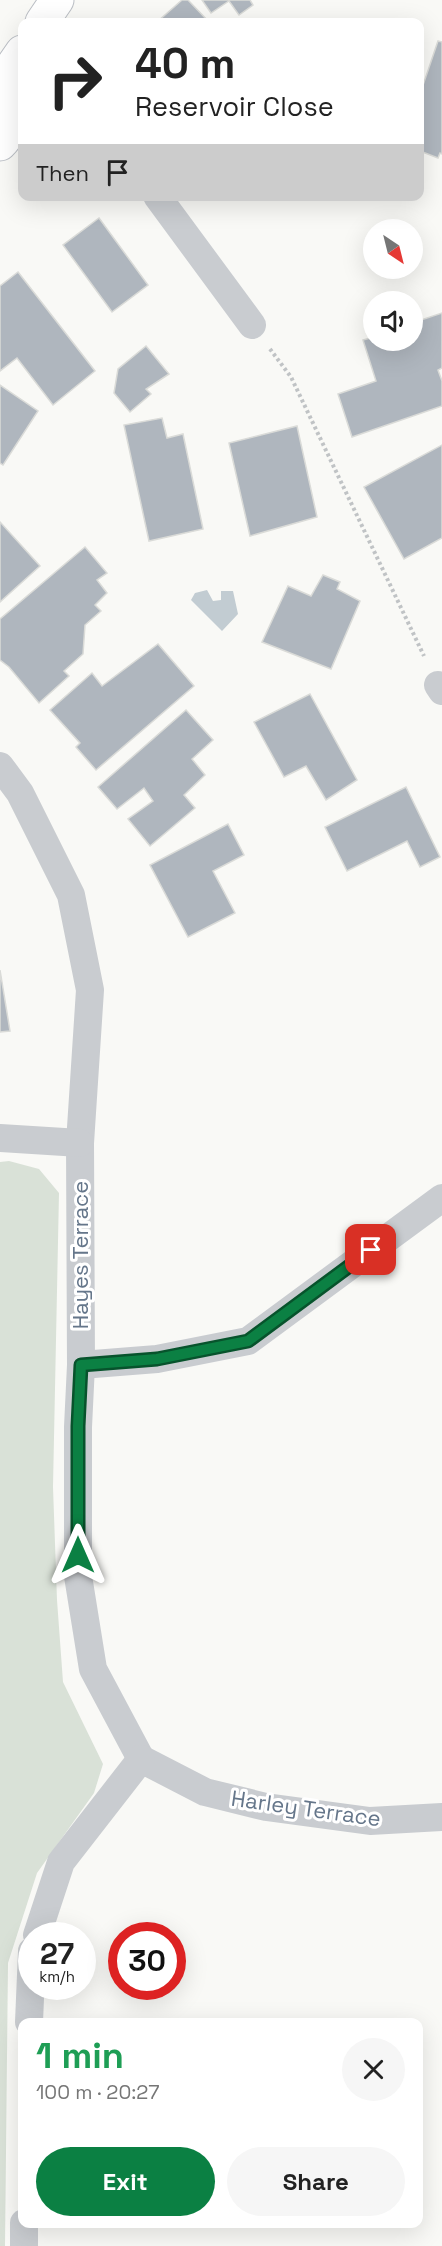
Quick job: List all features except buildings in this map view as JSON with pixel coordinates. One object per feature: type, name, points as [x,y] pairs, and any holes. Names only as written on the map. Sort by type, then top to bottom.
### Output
[{"type":"street","points":[[45,18],[57,0]]},
{"type":"street","points":[[11,131],[11,102],[1,81],[18,58]]},
{"type":"street","points":[[161,201],[252,325]]},
{"type":"street","name":"Hayes Terrace","points":[[0,766],[20,793],[71,895],[90,990],[80,1143],[81,1365],[78,1426],[78,1565],[93,1669],[141,1759]]},
{"type":"street","points":[[0,1138],[80,1143]]},
{"type":"street","points":[[81,1365],[157,1359],[248,1341],[442,1198]]},
{"type":"street","points":[[41,1922],[61,1862],[141,1759]]},
{"type":"street","name":"Harley Terrace","points":[[141,1759],[205,1792],[266,1807],[370,1821],[442,1817]]},
{"type":"street","points":[[29,2018],[30,2000]]},
{"type":"street","points":[[24,2228],[24,2246]]},
{"type":"path","points":[[252,325],[291,377],[440,688]]},
{"type":"shaded area","points":[[207,590],[213,601],[221,600],[221,591],[233,591],[238,614],[222,631],[191,600],[195,593]]},
{"type":"shaded area","points":[[9,1161],[39,1169],[59,1193],[53,1487],[63,1682],[103,1764],[94,1793],[37,1873],[21,1922],[18,1922],[18,1932],[8,1963],[5,2246],[0,2246],[0,1162]]},
{"type":"route","points":[[78,1555],[78,1426],[81,1365],[157,1359],[248,1341],[371,1250]]}]
